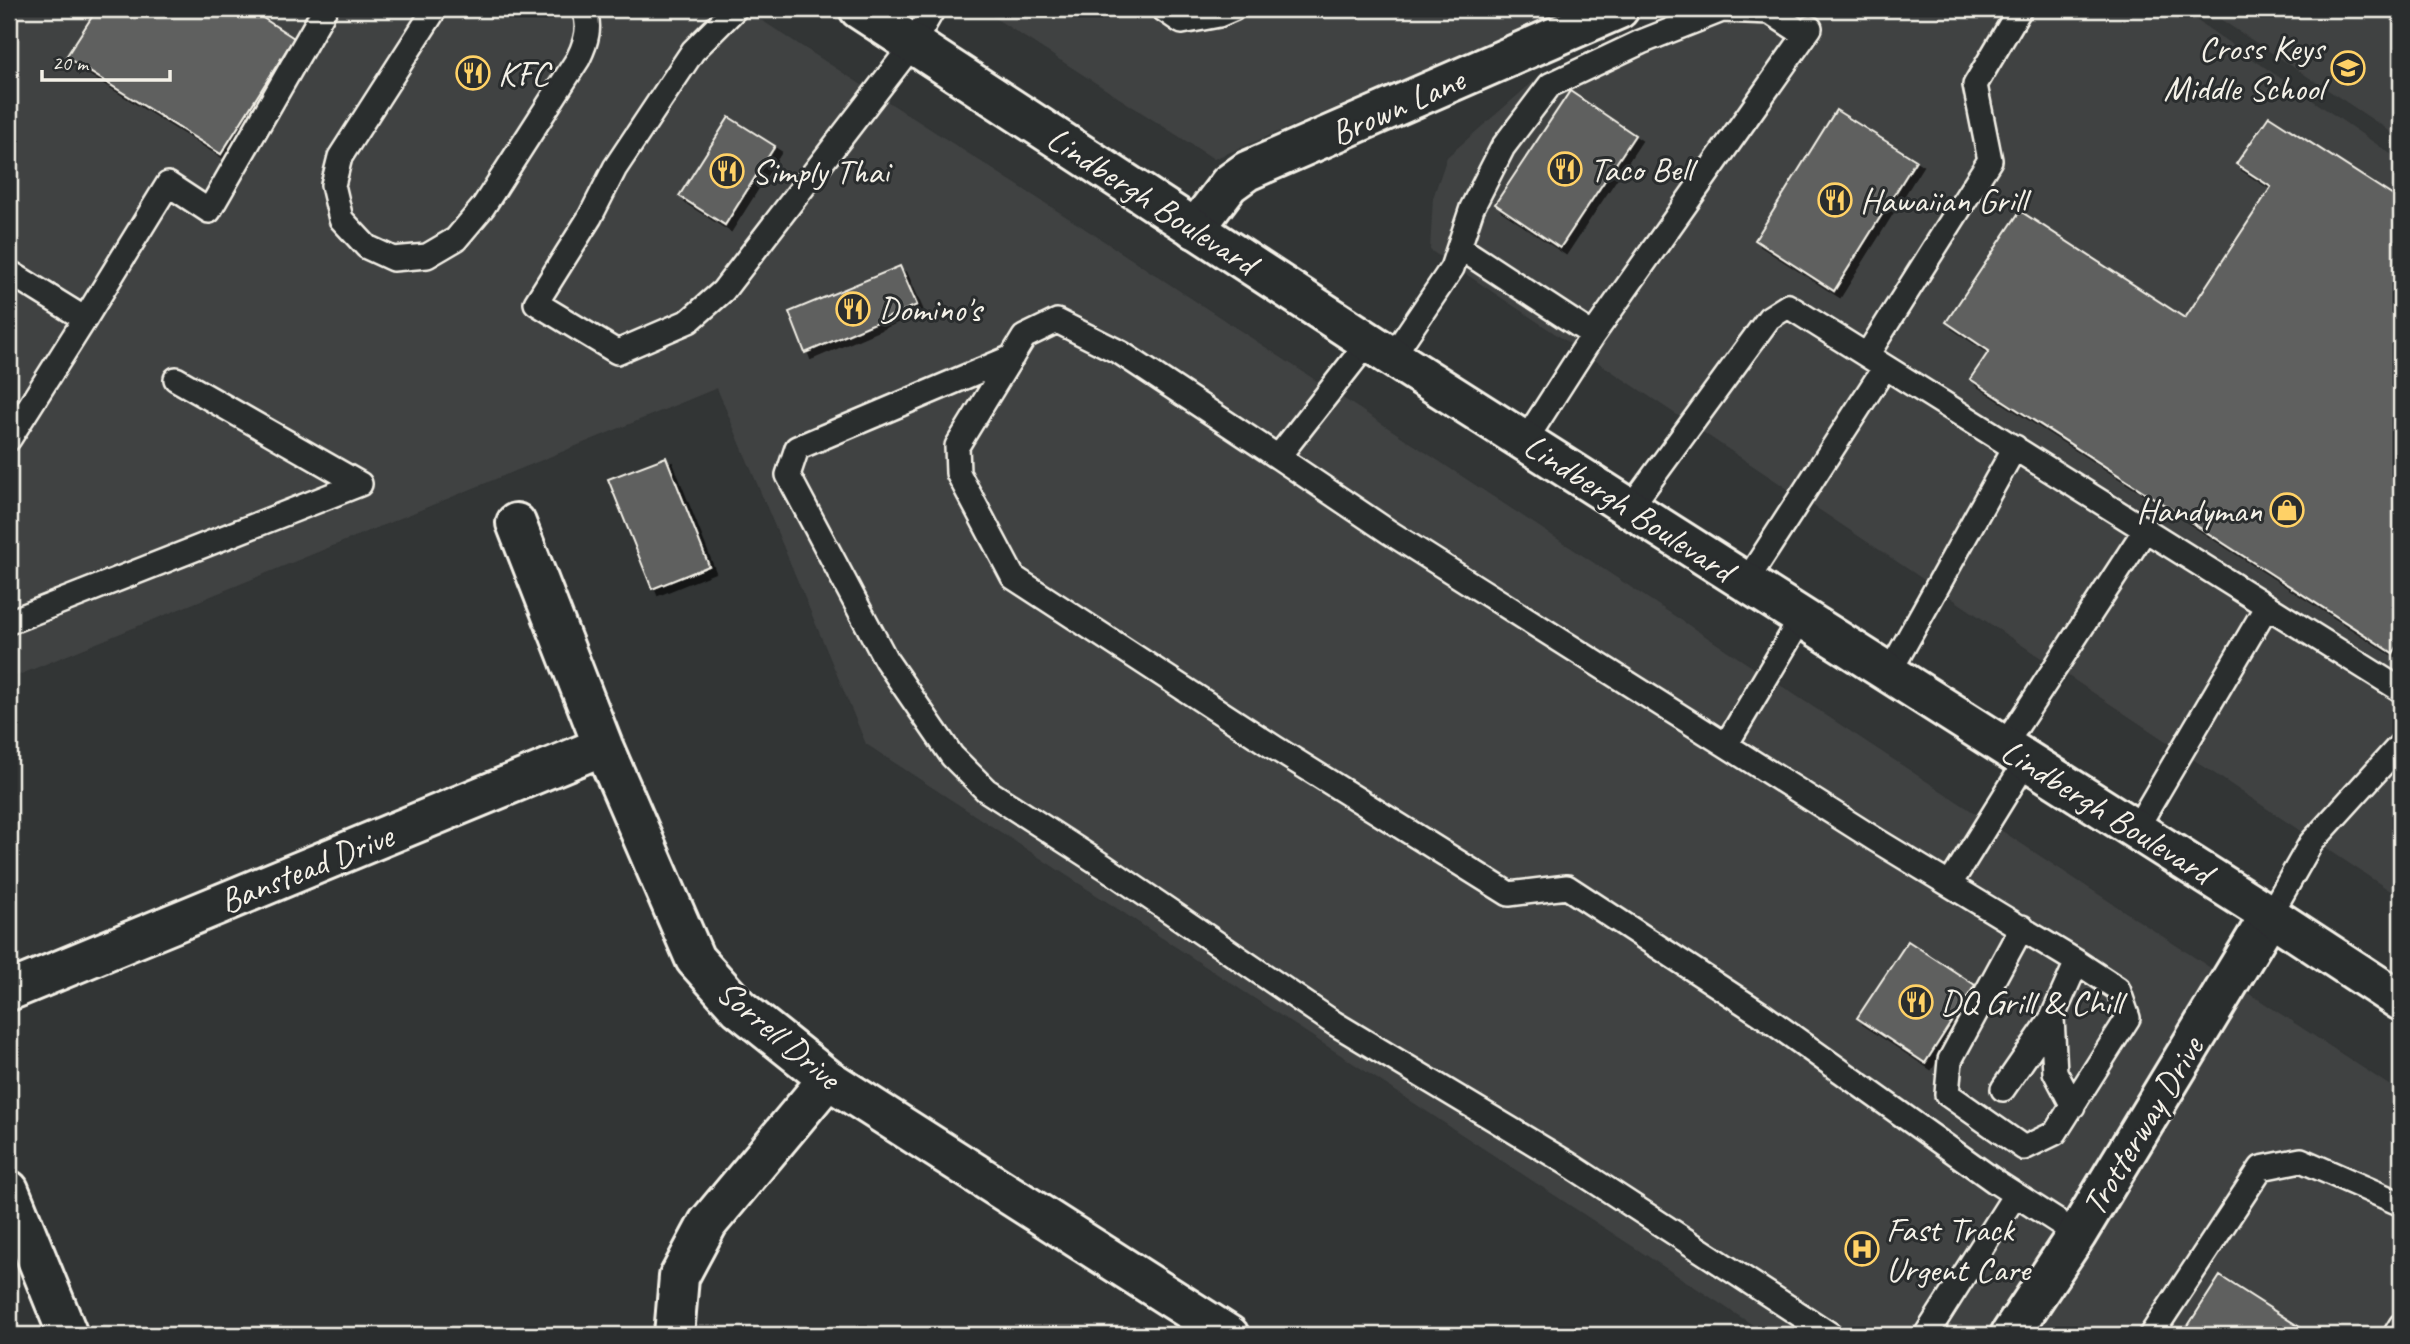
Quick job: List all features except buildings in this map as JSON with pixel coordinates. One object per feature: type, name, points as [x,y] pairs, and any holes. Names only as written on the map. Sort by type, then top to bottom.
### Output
[{"type":"street","name":"Lindbergh Boulevard","points":[[859,9],[1380,349],[2270,915],[2398,993]]},
{"type":"street","name":"Brown Lane","points":[[1195,229],[1229,184],[1247,172],[1619,9]]},
{"type":"street","name":"Sorrell Drive","points":[[516,523],[603,746],[695,959],[739,1008],[828,1079],[1229,1335]]},
{"type":"street","name":"Banstead Drive","points":[[9,990],[603,746]]},
{"type":"street","name":"Trotterway Drive","points":[[2010,1335],[2077,1234],[2270,915]]},
{"type":"street","points":[[674,1335],[680,1277],[708,1223],[828,1079]]},
{"type":"street","points":[[9,1190],[68,1335]]},
{"type":"lane","points":[[11,432],[168,184],[209,211],[325,9]]},
{"type":"lane","points":[[435,9],[340,158],[333,185],[341,219],[367,247],[393,259],[426,256],[446,245],[456,239],[483,207],[578,59],[587,41],[587,16],[583,9]]},
{"type":"lane","points":[[735,9],[693,51],[615,168],[590,216],[536,303],[617,352],[689,321],[723,291],[913,44],[933,9]]},
{"type":"lane","points":[[1163,9],[1182,22],[1219,15],[1233,9]]},
{"type":"lane","points":[[1746,582],[1990,160],[1975,85],[2020,9]]},
{"type":"lane","points":[[1278,457],[1452,268],[1472,208],[1503,147],[1550,85],[1641,42],[1722,10],[1770,12],[1808,32],[1593,335],[1525,441]]},
{"type":"lane","points":[[1459,247],[1593,335]]},
{"type":"lane","points":[[9,272],[85,319]]},
{"type":"lane","points":[[1630,508],[1769,318],[1788,306],[2401,690]]},
{"type":"lane","points":[[2022,927],[1950,1060],[1947,1094],[2024,1148],[2055,1133],[2127,1018],[2118,989],[2077,962],[2022,927],[1876,840],[1389,532],[1121,353],[1057,321],[1024,337],[957,446],[958,473],[1013,577],[1264,741],[1509,894],[1567,887],[1767,1018],[2015,1195],[2077,1234]]},
{"type":"lane","points":[[1012,357],[797,448],[788,475],[886,660],[952,756],[986,790],[1116,874],[1334,1023],[1567,1163],[1831,1335]]},
{"type":"lane","points":[[9,622],[360,484],[176,379]]},
{"type":"lane","points":[[1889,673],[2015,447]]},
{"type":"lane","points":[[1950,884],[2015,753],[2145,530]]},
{"type":"lane","points":[[2136,829],[2267,606]]},
{"type":"lane","points":[[1726,745],[1802,617]]},
{"type":"lane","points":[[2270,915],[2311,843],[2401,744]]},
{"type":"lane","points":[[2003,1088],[2052,1018],[2077,962]]},
{"type":"lane","points":[[2052,1018],[2055,1072],[2073,1106]]},
{"type":"lane","points":[[2151,1335],[2261,1168],[2301,1160],[2401,1204]]},
{"type":"lane","points":[[1926,1335],[2015,1195]]},
{"type":"lane","points":[[2395,1335],[2401,1325]]},
{"type":"shaded area","points":[[9,9],[744,9],[1093,234],[2401,1093],[2401,1335],[1768,1335],[866,744],[717,388],[9,679]]},
{"type":"shaded area","points":[[981,9],[1571,9],[1214,159]]},
{"type":"shaded area","points":[[1689,9],[2180,9],[2401,161],[2401,898],[1430,250],[1433,198],[1447,157],[1541,75]]},
{"type":"shaded area","name":"Cross Keys Middle School","points":[[2205,9],[2401,9],[2401,140],[2384,127]]},
{"type":"place","name":"Cross Keys Middle School","points":[[2348,68]]},
{"type":"place","name":"KFC","points":[[473,73]]},
{"type":"place","name":"Taco Bell","points":[[1565,169]]},
{"type":"place","name":"Simply Thai","points":[[727,171]]},
{"type":"place","name":"Hawaiian Grill","points":[[1835,200]]},
{"type":"place","name":"Domino's","points":[[853,309]]},
{"type":"place","name":"Handyman","points":[[2287,510]]},
{"type":"place","name":"DQ Grill & Chill","points":[[1916,1002]]},
{"type":"place","name":"Fast Track Urgent Care","points":[[1862,1249]]}]
